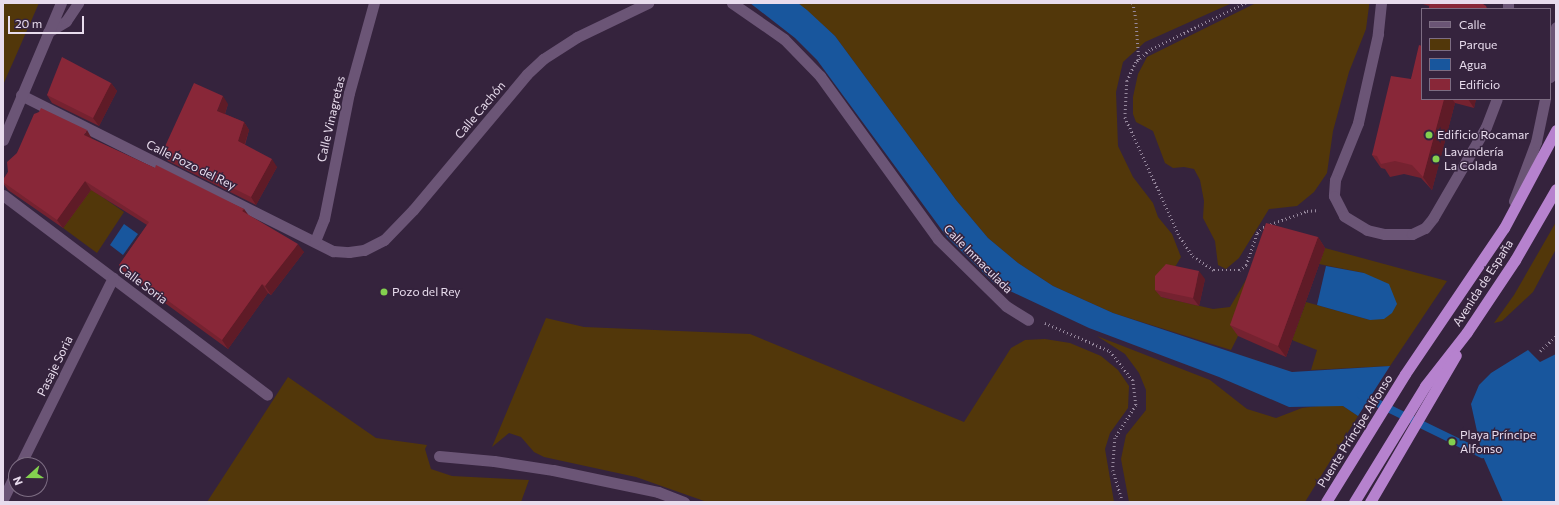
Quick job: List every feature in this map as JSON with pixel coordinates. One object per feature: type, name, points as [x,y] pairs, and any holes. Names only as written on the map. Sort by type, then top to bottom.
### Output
[{"type":"highway","name":"Avenida de España","points":[[1405,374],[1504,228],[1556,130]]},
{"type":"highway","name":"Avenida de España","points":[[1354,502],[1425,386],[1467,332],[1515,260],[1556,189]]},
{"type":"highway","points":[[1370,502],[1436,393],[1467,332]]},
{"type":"highway","name":"Puente Príncipe Alfonso","points":[[1326,502],[1405,374]]},
{"type":"street","points":[[3,140],[61,3]]},
{"type":"street","points":[[48,32],[66,21],[78,3]]},
{"type":"street","name":"Calle Vinagretas","points":[[315,241],[324,219],[347,100],[374,3]]},
{"type":"street","name":"Calle Cachón","points":[[349,252],[364,250],[384,240],[413,210],[527,74],[543,59],[577,37],[648,3]]},
{"type":"street","name":"Calle Inmaculada","points":[[732,3],[784,39],[820,76],[938,240],[1006,306],[1028,320]]},
{"type":"street","points":[[1380,3],[1378,34],[1358,123],[1335,180],[1334,196],[1338,208],[1353,223],[1367,230],[1399,235],[1412,234],[1424,228],[1433,218],[1486,127],[1497,100]]},
{"type":"street","points":[[1551,69],[1556,27]]},
{"type":"street","name":"Calle Pozo del Rey","points":[[21,95],[334,251],[349,252]]},
{"type":"street","name":"Avenida de España","points":[[1504,228],[1536,142],[1545,100]]},
{"type":"street","name":"Calle Soria","points":[[3,195],[267,395]]},
{"type":"street","name":"Pasaje Soria","points":[[24,457],[113,278]]},
{"type":"street","points":[[439,456],[494,460],[553,470],[658,492],[684,502]]},
{"type":"street","points":[[3,499],[8,489]]},
{"type":"path","points":[[1132,3],[1136,19],[1138,60]]},
{"type":"path","points":[[1246,3],[1150,50],[1138,60],[1128,81],[1125,117],[1180,237],[1193,256],[1214,270],[1239,270],[1246,265],[1257,234],[1263,227],[1307,212],[1338,208]]},
{"type":"path","points":[[1028,320],[1052,324],[1110,351],[1133,380],[1136,405],[1115,438],[1113,470],[1123,502]]},
{"type":"path","points":[[1540,351],[1556,336]]},
{"type":"green space","points":[[3,3],[39,3],[3,85]]},
{"type":"green space","points":[[798,3],[1232,3],[1145,42],[1123,62],[1116,92],[1118,146],[1133,177],[1153,203],[1158,217],[1172,234],[1181,257],[1172,272],[1161,297],[1213,309],[1230,307],[1273,234],[1238,336],[1231,350],[1113,313],[1053,286],[1018,263],[988,238],[956,200],[835,36]]},
{"type":"green space","points":[[1256,3],[1369,3],[1369,6],[1366,29],[1349,72],[1333,131],[1327,173],[1314,192],[1297,206],[1269,209],[1239,258],[1226,269],[1218,265],[1215,241],[1203,218],[1204,201],[1200,180],[1194,169],[1184,167],[1173,168],[1165,163],[1153,131],[1136,122],[1133,114],[1133,97],[1138,74],[1147,57]]},
{"type":"green space","points":[[91,189],[124,212],[97,253],[63,228]]},
{"type":"green space","points":[[1556,222],[1556,249],[1533,292],[1502,321],[1494,323],[1514,295]]},
{"type":"green space","points":[[1325,248],[1447,281],[1390,366],[1311,370],[1317,350],[1292,340],[1306,302],[1370,320],[1364,273],[1319,264]]},
{"type":"green space","points":[[546,318],[584,327],[750,334],[964,422],[1011,348],[1025,340],[1045,339],[1070,343],[1101,356],[1118,370],[1129,386],[1128,408],[1110,433],[1105,449],[1114,502],[707,502],[636,477],[544,457],[534,452],[521,437],[509,433],[492,447]]},
{"type":"green space","points":[[1097,336],[1210,380],[1247,409],[1276,418],[1302,408],[1327,405],[1343,406],[1358,416],[1305,502],[1129,502],[1121,459],[1126,435],[1146,410],[1146,390],[1139,373],[1125,354]]},
{"type":"green space","points":[[288,377],[376,438],[427,445],[425,449],[431,469],[452,476],[529,480],[521,502],[207,502]]},
{"type":"water","points":[[750,3],[798,3],[835,36],[956,200],[988,238],[1018,263],[1053,286],[1113,313],[1292,372],[1390,366],[1358,416],[1343,406],[1289,407],[1219,377],[1089,328],[995,284],[947,237],[817,60],[795,38]]},
{"type":"water","points":[[124,224],[138,234],[123,255],[110,245]]},
{"type":"water","points":[[1326,266],[1364,273],[1389,284],[1397,304],[1392,313],[1384,319],[1370,320],[1317,305]]},
{"type":"water","points":[[1528,350],[1540,362],[1556,354],[1556,502],[1503,502],[1482,454],[1471,404],[1479,385],[1491,373]]},
{"type":"building","points":[[1430,3],[1481,3],[1486,6],[1486,8],[1429,8]]},
{"type":"building","points":[[1419,45],[1421,46],[1421,100],[1444,100],[1423,177],[1412,165],[1395,161],[1381,164],[1377,156],[1372,155],[1391,76],[1411,79]]},
{"type":"building","points":[[62,57],[111,83],[93,118],[47,95]]},
{"type":"building","points":[[194,83],[223,96],[217,111],[244,122],[238,141],[272,159],[251,197],[162,153]]},
{"type":"building","points":[[41,108],[87,130],[84,135],[155,168],[156,165],[244,209],[242,211],[298,244],[265,286],[262,284],[222,340],[119,265],[149,222],[85,181],[57,220],[3,182],[8,172],[7,162],[17,153],[34,114],[39,112]]},
{"type":"building","points":[[1266,223],[1318,237],[1278,346],[1230,325]]},
{"type":"building","points":[[1166,264],[1199,271],[1193,298],[1155,290],[1155,276]]},
{"type":"waterway","points":[[1361,395],[1482,454]]},
{"type":"place","name":"Edificio Rocamar","points":[[1429,135]]},
{"type":"place","name":"Lavandería La Colada","points":[[1436,159]]},
{"type":"place","name":"Pozo del Rey","points":[[384,292]]},
{"type":"place","name":"Playa Príncipe Alfonso","points":[[1452,442]]}]
